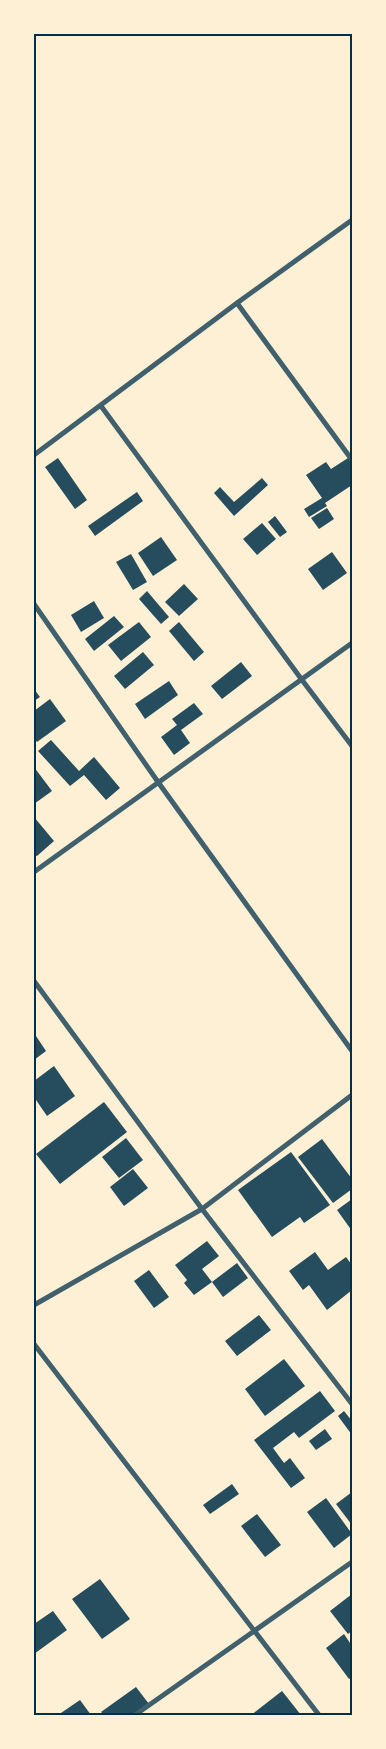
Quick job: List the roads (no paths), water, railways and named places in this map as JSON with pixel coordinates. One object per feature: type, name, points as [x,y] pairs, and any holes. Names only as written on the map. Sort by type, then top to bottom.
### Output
[{"type":"street","points":[[34,455],[237,303],[352,220]]},
{"type":"street","points":[[237,303],[352,460]]},
{"type":"street","points":[[101,406],[352,746]]},
{"type":"street","points":[[34,604],[158,782],[352,1051]]},
{"type":"street","points":[[34,872],[352,643]]},
{"type":"street","points":[[34,981],[202,1208],[352,1404]]},
{"type":"street","points":[[34,1305],[202,1208],[352,1096]]},
{"type":"street","points":[[34,1344],[319,1715]]},
{"type":"street","points":[[135,1715],[352,1562]]}]
